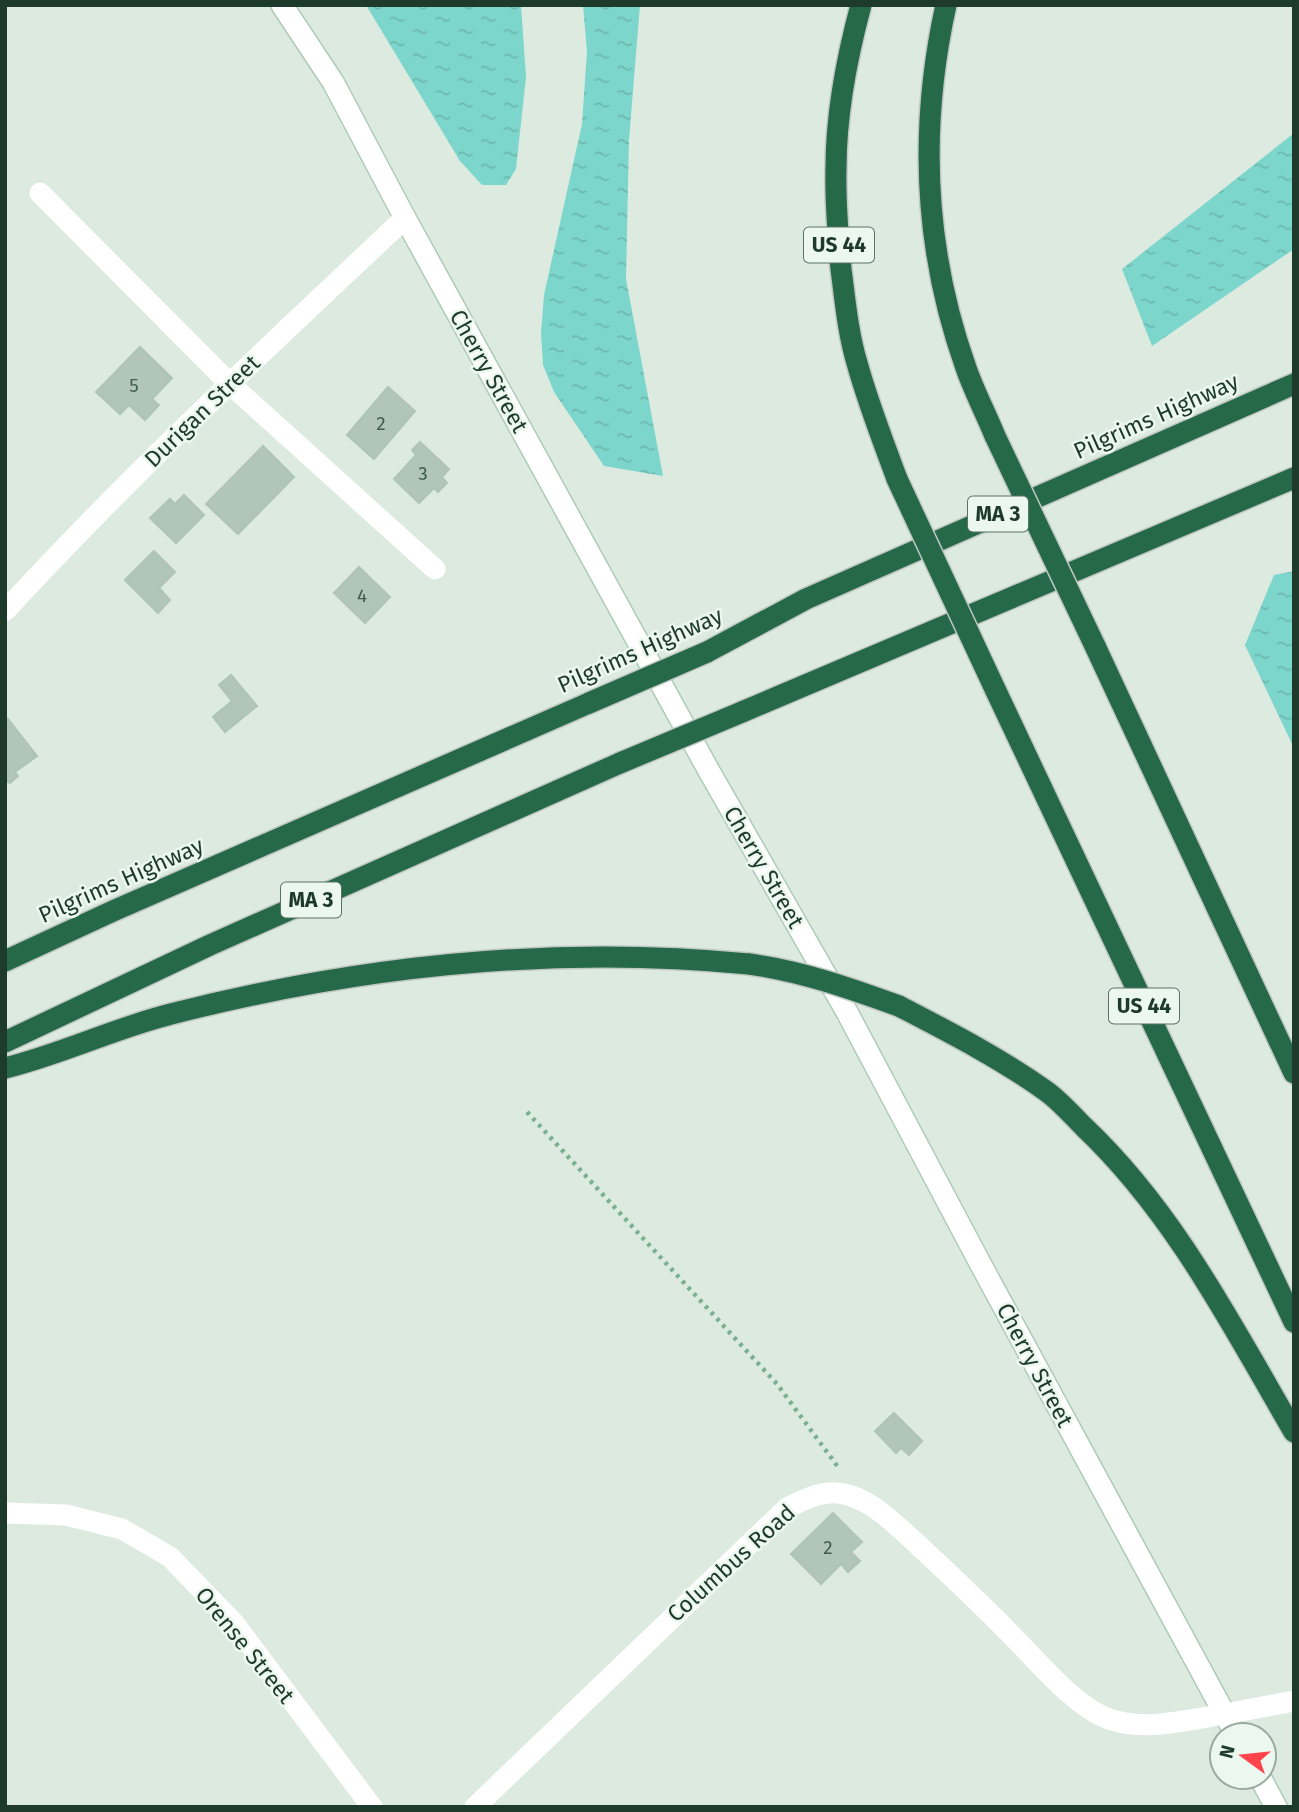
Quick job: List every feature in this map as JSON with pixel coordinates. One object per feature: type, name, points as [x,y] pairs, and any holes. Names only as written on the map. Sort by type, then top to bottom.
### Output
[{"type":"highway","name":"US 44","points":[[861,5],[841,107],[835,167],[845,303],[856,361],[872,413],[897,479],[1294,1322]]},
{"type":"highway","points":[[946,5],[934,64],[929,108],[931,215],[939,271],[966,369],[1294,1073]]},
{"type":"highway","name":"Pilgrims Highway","points":[[5,961],[113,911],[707,652],[806,599],[1294,384]]},
{"type":"highway","name":"MA 3","points":[[5,1042],[210,944],[620,763],[1294,478]]},
{"type":"highway","points":[[5,1068],[36,1061],[168,1014],[343,977],[512,960],[580,957],[667,957],[749,964],[812,976],[899,1006],[980,1049],[1047,1092],[1100,1142],[1143,1190],[1206,1280],[1294,1432]]},
{"type":"street","name":"Cherry Street","points":[[282,5],[334,82],[405,218],[709,771],[849,1014],[981,1265],[1229,1721]]},
{"type":"street","points":[[40,193],[229,383],[435,569]]},
{"type":"street","name":"Durigan Street","points":[[5,611],[56,556],[229,383],[405,218]]},
{"type":"street","name":"Columbus Road","points":[[475,1807],[787,1508],[809,1496],[830,1492],[849,1495],[870,1505],[900,1528],[1062,1687],[1103,1717],[1132,1725],[1176,1722],[1294,1701]]},
{"type":"street","name":"Orense Street","points":[[5,1513],[66,1515],[122,1529],[170,1556],[234,1623],[372,1807]]},
{"type":"street","points":[[1267,1791],[1276,1807]]},
{"type":"path","points":[[527,1112],[777,1384],[829,1456],[870,1505]]},
{"type":"water","points":[[366,5],[521,5],[526,77],[516,169],[506,185],[482,185],[460,161]]},
{"type":"water","points":[[583,5],[640,5],[629,140],[626,279],[663,476],[604,466],[554,392],[543,365],[541,333],[544,295],[582,124],[587,52]]},
{"type":"water","points":[[1294,133],[1294,249],[1152,346],[1122,269]]},
{"type":"water","points":[[1294,571],[1294,748],[1245,645],[1274,575]]},
{"type":"building","points":[[140,347],[172,378],[152,399],[159,405],[145,420],[129,405],[120,414],[96,392]]},
{"type":"building","points":[[388,387],[415,411],[374,459],[347,435]]},
{"type":"building","points":[[420,442],[449,469],[442,477],[447,483],[438,492],[434,488],[419,503],[394,479],[416,455],[412,450]]},
{"type":"building","points":[[263,446],[294,477],[238,534],[206,504]]},
{"type":"building","points":[[184,495],[204,515],[176,543],[150,518],[170,499],[175,504]]},
{"type":"building","points":[[154,551],[175,572],[159,588],[170,600],[158,613],[125,580]]},
{"type":"building","points":[[359,567],[390,597],[365,623],[334,593]]},
{"type":"building","points":[[231,675],[257,706],[225,732],[213,717],[232,701],[219,685]]},
{"type":"building","points":[[8,719],[37,756],[15,772],[18,776],[10,783],[5,780],[5,722]]},
{"type":"building","points":[[894,1413],[922,1441],[909,1455],[901,1448],[896,1453],[875,1431]]},
{"type":"building","points":[[833,1513],[862,1542],[851,1552],[860,1561],[848,1572],[841,1564],[821,1584],[791,1554]]}]
